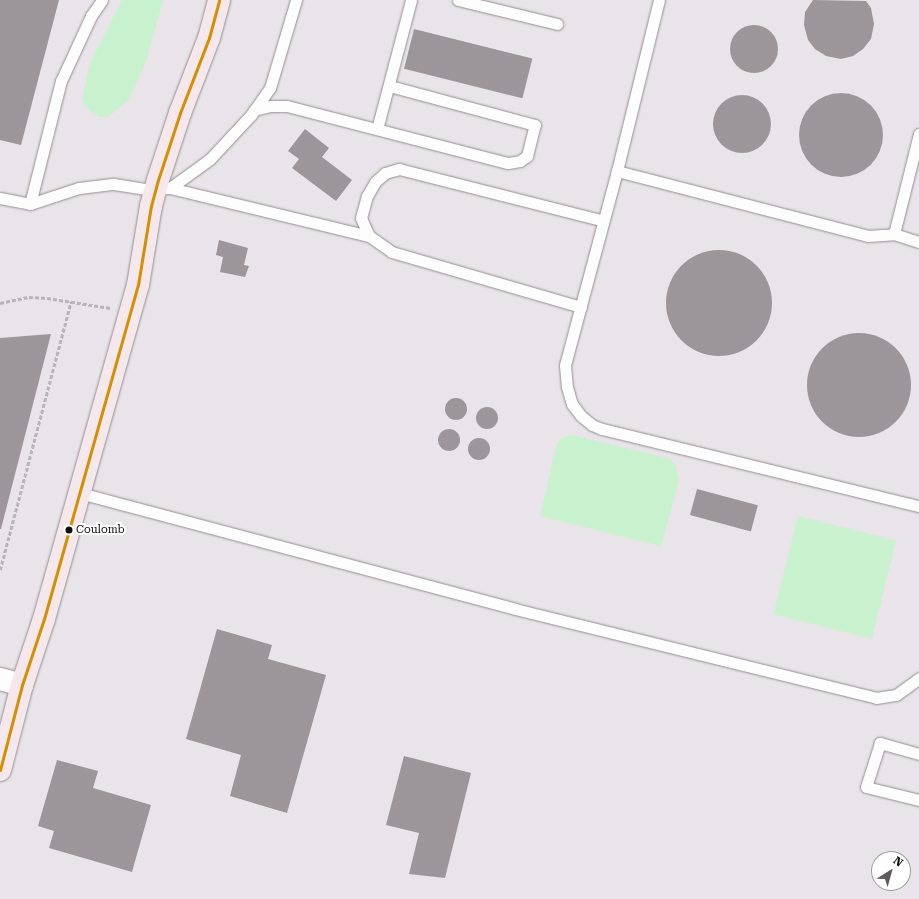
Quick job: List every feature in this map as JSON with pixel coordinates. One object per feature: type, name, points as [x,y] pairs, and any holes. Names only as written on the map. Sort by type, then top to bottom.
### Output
[{"type":"street","points":[[0,770],[22,685],[44,619],[138,286],[151,206],[163,189],[180,113],[209,38],[219,0]]},
{"type":"street","points":[[0,679],[22,685]]},
{"type":"lane","points":[[30,204],[61,81],[91,16],[102,0]]},
{"type":"lane","points":[[163,189],[210,159],[254,110],[270,88],[296,0]]},
{"type":"lane","points":[[377,129],[411,0]]},
{"type":"lane","points":[[458,0],[557,24]]},
{"type":"lane","points":[[659,0],[617,171],[565,365],[567,387],[572,404],[581,416],[592,425],[609,431],[919,506]]},
{"type":"lane","points":[[254,110],[270,106],[287,106],[508,163],[520,161],[527,156],[535,125],[389,86]]},
{"type":"lane","points":[[894,234],[919,134]]},
{"type":"lane","points":[[369,236],[362,218],[367,196],[375,182],[385,173],[399,169],[604,221]]},
{"type":"lane","points":[[617,171],[868,236],[894,234],[919,242]]},
{"type":"lane","points":[[0,198],[30,204],[78,188],[114,184],[163,189],[369,236],[392,252],[580,307]]},
{"type":"lane","points":[[80,492],[516,609],[876,698],[896,695],[919,678]]},
{"type":"lane","points":[[919,754],[880,743],[866,787],[919,800]]},
{"type":"path","points":[[0,303],[29,297],[71,301],[130,314]]},
{"type":"path","points":[[0,570],[71,301]]},
{"type":"shaded area","points":[[0,0],[919,0],[919,899],[0,899]]},
{"type":"shaded area","points":[[122,0],[163,0],[145,64],[129,99],[108,117],[99,117],[85,106],[82,99],[91,61]]},
{"type":"shaded area","points":[[571,435],[670,459],[676,466],[679,480],[661,546],[540,516],[557,444],[562,438]]},
{"type":"shaded area","points":[[798,516],[896,540],[872,638],[774,614]]},
{"type":"building","points":[[0,0],[59,0],[21,145],[0,140]]},
{"type":"building","points":[[813,0],[866,1],[871,8],[874,24],[871,39],[863,49],[853,56],[841,59],[826,56],[815,49],[808,40],[804,25],[805,12]]},
{"type":"building","points":[[749,25],[759,25],[771,32],[778,44],[778,54],[771,66],[759,73],[749,73],[741,69],[734,62],[730,54],[730,44],[734,36],[741,29]]},
{"type":"building","points":[[414,29],[532,59],[522,98],[404,69]]},
{"type":"building","points":[[841,93],[857,96],[871,105],[880,119],[883,135],[880,151],[871,165],[857,174],[841,177],[825,174],[811,165],[802,151],[799,135],[802,119],[811,105],[825,96]]},
{"type":"building","points":[[736,95],[748,95],[763,103],[771,118],[771,130],[763,145],[748,153],[736,153],[721,145],[713,130],[713,118],[721,103]]},
{"type":"building","points":[[305,129],[329,148],[322,157],[352,180],[336,201],[292,168],[299,159],[288,151]]},
{"type":"building","points":[[219,240],[248,248],[244,265],[249,266],[245,277],[220,272],[223,257],[216,255]]},
{"type":"building","points":[[719,250],[739,254],[757,265],[768,283],[772,303],[768,323],[757,341],[739,352],[719,356],[699,352],[681,341],[670,323],[666,303],[670,283],[681,265],[699,254]]},
{"type":"building","points":[[859,333],[879,337],[896,348],[907,365],[911,385],[907,405],[896,422],[879,433],[859,437],[839,433],[822,422],[811,405],[807,385],[811,365],[822,348],[839,337]]},
{"type":"building","points":[[51,334],[1,529],[0,529],[0,338]]},
{"type":"building","points":[[456,398],[464,401],[467,409],[464,417],[456,420],[448,417],[445,409],[448,401]]},
{"type":"building","points":[[487,407],[495,410],[498,418],[495,426],[487,429],[479,426],[476,418],[479,410]]},
{"type":"building","points":[[445,429],[453,429],[460,436],[460,444],[453,451],[445,451],[438,444],[438,436]]},
{"type":"building","points":[[475,438],[483,438],[490,445],[490,453],[483,460],[475,460],[468,453],[468,445]]},
{"type":"building","points":[[697,489],[758,505],[751,531],[690,515]]},
{"type":"building","points":[[217,629],[272,645],[268,659],[326,675],[287,813],[230,796],[241,755],[186,739]]},
{"type":"building","points":[[404,756],[471,773],[445,878],[409,874],[419,833],[386,825]]},
{"type":"building","points":[[57,760],[98,771],[93,788],[151,805],[132,872],[49,848],[54,831],[38,826]]},
{"type":"transit line","points":[[0,770],[22,685],[44,619],[138,285],[151,206],[158,180],[180,113],[209,38],[219,0]]},
{"type":"place","name":"Coulomb","points":[[69,530]]}]
